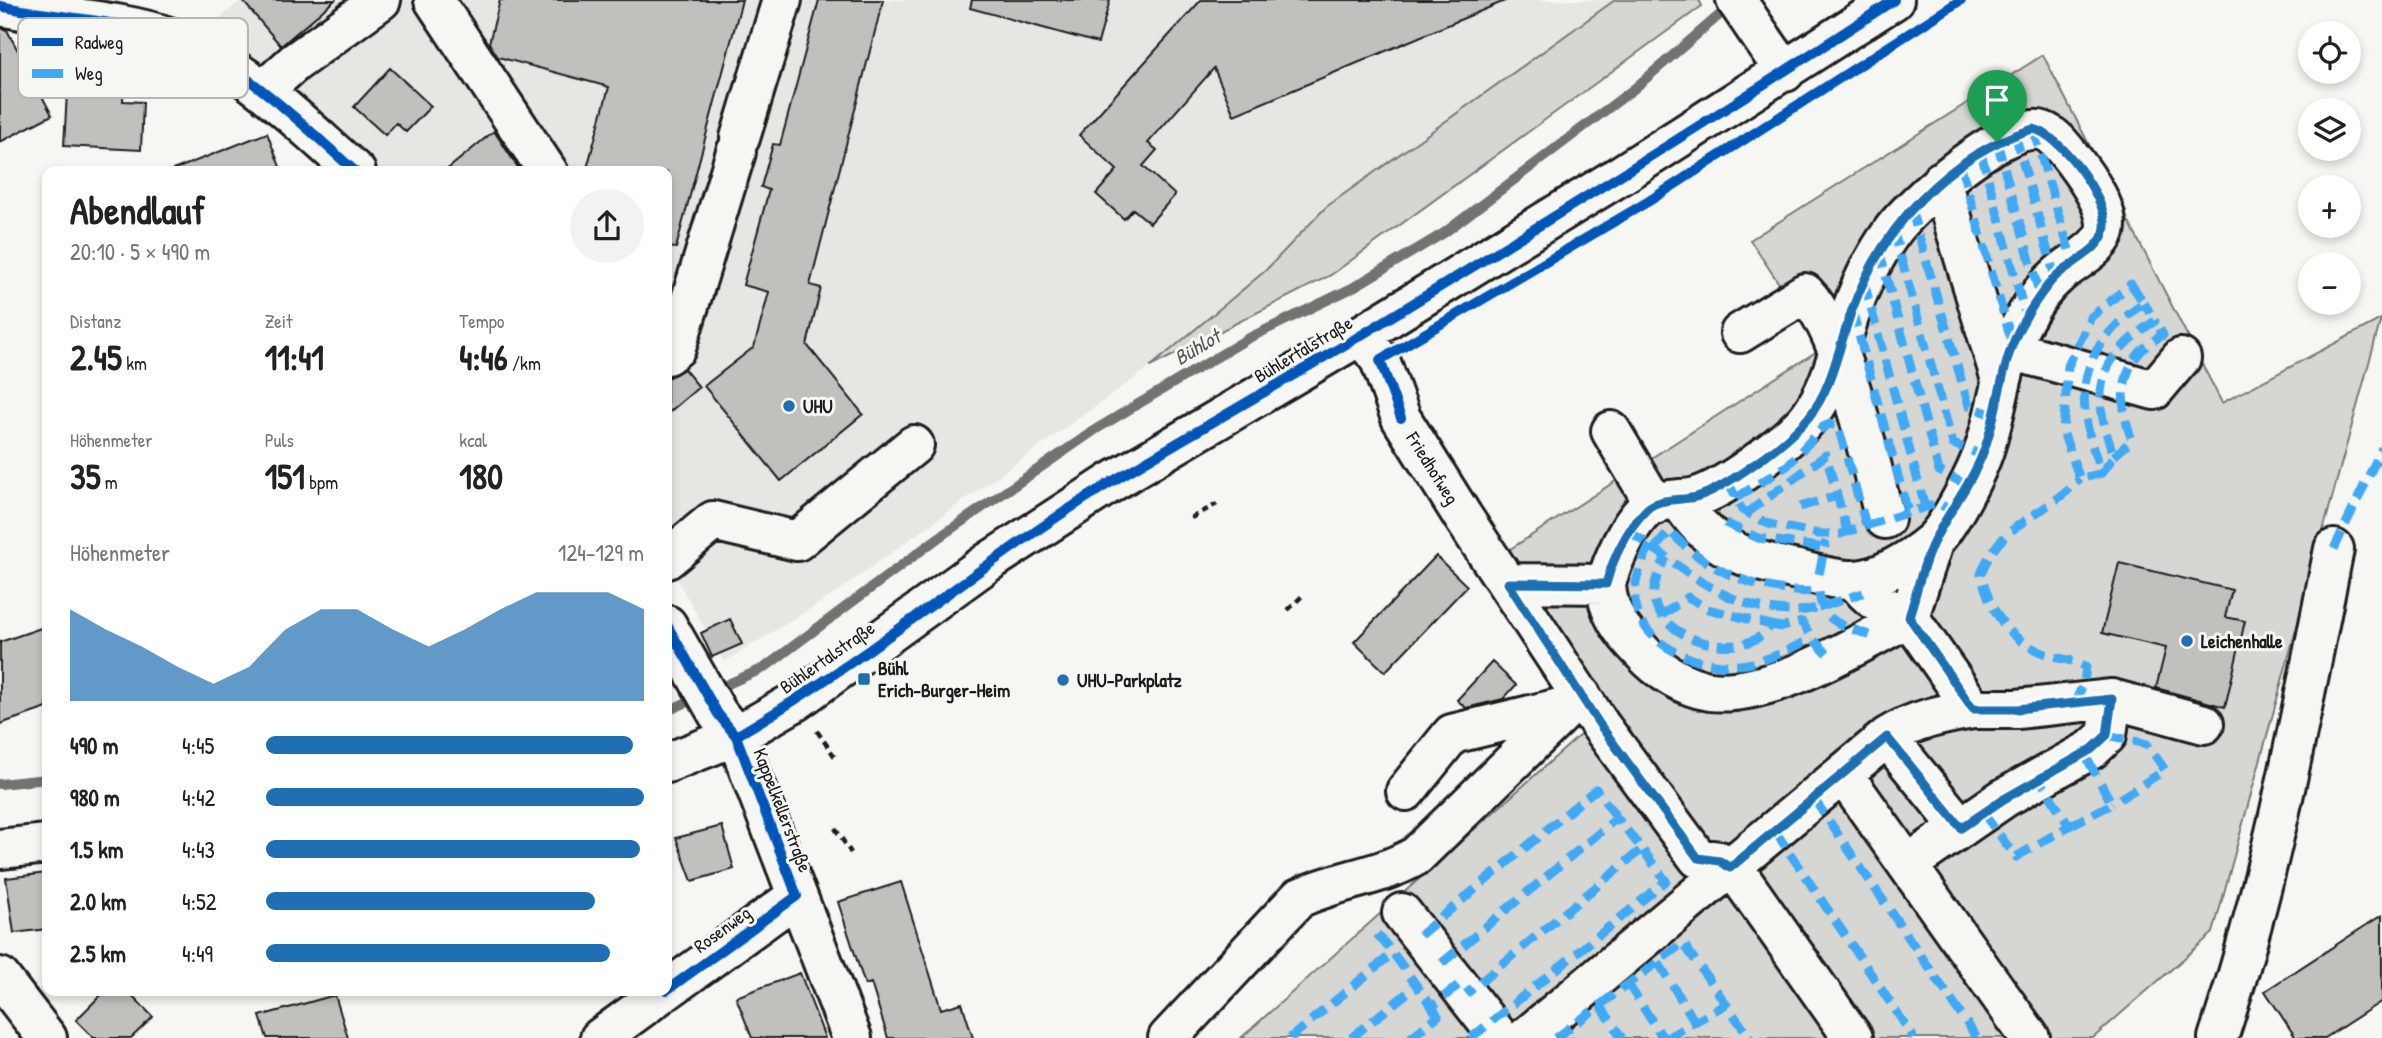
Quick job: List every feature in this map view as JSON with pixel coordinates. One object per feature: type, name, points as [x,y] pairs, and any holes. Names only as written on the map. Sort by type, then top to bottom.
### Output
[{"type":"street","points":[[263,91],[294,63],[381,0]]},
{"type":"street","points":[[434,0],[544,166]]},
{"type":"street","points":[[672,340],[738,145],[782,0]]},
{"type":"street","points":[[1736,0],[1776,60]]},
{"type":"street","name":"Bühlertalstraße","points":[[672,760],[727,725],[796,701],[987,563],[1112,482],[1361,335],[1776,60],[1894,0]]},
{"type":"street","points":[[0,6],[62,18]]},
{"type":"street","points":[[248,81],[263,91],[349,166]]},
{"type":"street","points":[[2033,129],[2043,131],[2054,138],[2096,195],[2106,224],[2103,237],[2055,277],[2026,317],[2006,365],[1978,466],[1934,540],[1909,617],[1808,669],[1739,689],[1710,691],[1681,682],[1654,665],[1624,634],[1612,614],[1606,603],[1606,584],[1613,560],[1647,508],[1697,497],[1782,443],[1809,417],[1839,355],[1852,310],[1879,250],[1893,229],[1941,181],[1997,142],[2033,129]]},
{"type":"street","points":[[1941,181],[2006,365]]},
{"type":"street","points":[[1740,333],[1805,293],[1817,306],[1839,355],[1885,519]]},
{"type":"street","name":"Friedhofweg","points":[[1361,335],[1380,360],[1401,418],[1501,572],[1574,700],[1698,858],[1720,861],[1730,868]]},
{"type":"street","points":[[2006,365],[2154,390],[2181,358]]},
{"type":"street","points":[[1611,431],[1667,502],[1727,550],[1790,569],[1856,580],[1896,565],[1934,540]]},
{"type":"street","points":[[672,555],[713,521],[797,541],[915,445]]},
{"type":"street","points":[[2218,1038],[2248,948],[2287,784],[2334,549]]},
{"type":"street","points":[[1501,572],[1606,584]]},
{"type":"street","points":[[1856,580],[1863,593],[1884,607],[1909,617],[1973,709]]},
{"type":"street","name":"Kappelkellerstraße","points":[[672,633],[727,725],[852,1038]]},
{"type":"street","points":[[1908,864],[2004,799],[2092,749],[2107,735],[2112,699]]},
{"type":"street","points":[[1525,1038],[1900,728],[1938,715],[1973,709],[2017,709],[2112,699],[2204,724]]},
{"type":"street","points":[[1406,791],[1452,734],[1574,700]]},
{"type":"street","points":[[1168,1038],[1299,898],[1317,889],[1394,869],[1416,856],[1574,700]]},
{"type":"street","points":[[1887,737],[1961,828]]},
{"type":"street","points":[[1843,774],[2030,1038]]},
{"type":"street","points":[[0,849],[42,845]]},
{"type":"street","points":[[1730,868],[1737,873],[1764,909],[1853,1038]]},
{"type":"street","name":"Rosenweg","points":[[672,986],[797,896]]},
{"type":"street","points":[[1402,913],[1500,1038]]},
{"type":"street","points":[[0,977],[47,1038]]},
{"type":"street","name":"Rosenweg","points":[[600,1038],[658,996]]},
{"type":"path","points":[[1191,518],[1217,504]]},
{"type":"path","points":[[1288,610],[1304,594]]},
{"type":"path","points":[[835,828],[851,853]]},
{"type":"shaded area","name":"UHU","points":[[241,0],[1615,0],[1326,207],[1265,271],[1150,367],[831,596],[724,662],[672,571],[672,166],[378,166],[365,152],[248,58],[248,18],[220,18]]},
{"type":"shaded area","points":[[1615,0],[1699,0],[1702,6],[1331,275],[1150,367],[1265,271],[1326,207]]},
{"type":"shaded area","points":[[2043,55],[2222,403],[2381,319],[2213,933],[2093,1038],[1241,1038],[1609,709],[1501,555],[1822,348],[1750,240]]},
{"type":"building","points":[[242,0],[335,0],[281,46]]},
{"type":"building","points":[[500,0],[742,0],[676,248],[672,248],[672,166],[588,166],[609,87],[498,57],[489,43]]},
{"type":"building","points":[[819,0],[883,0],[810,285],[821,288],[807,345],[863,414],[781,481],[704,386],[754,347],[769,292],[743,285],[769,190],[761,187],[773,144],[780,145]]},
{"type":"building","points":[[972,0],[1110,0],[1098,43],[970,8]]},
{"type":"building","points":[[1201,0],[1507,0],[1234,115],[1214,68],[1148,143],[1157,150],[1143,166],[1175,195],[1150,223],[1133,209],[1124,219],[1096,194],[1117,170],[1079,135]]},
{"type":"building","points":[[0,28],[7,30],[18,51],[18,98],[43,98],[52,115],[0,142]]},
{"type":"building","points":[[390,68],[431,106],[406,132],[396,123],[385,135],[354,107]]},
{"type":"building","points":[[67,98],[123,98],[123,101],[143,102],[141,150],[64,146]]},
{"type":"building","points":[[494,131],[517,166],[451,166]]},
{"type":"building","points":[[267,133],[280,166],[183,166]]},
{"type":"building","points":[[684,369],[699,387],[672,410],[672,375]]},
{"type":"building","points":[[1436,556],[1467,586],[1385,672],[1354,642]]},
{"type":"building","name":"Leichenhalle","points":[[2119,563],[2232,590],[2225,617],[2245,621],[2225,707],[2156,688],[2166,648],[2102,633]]},
{"type":"building","points":[[730,619],[742,644],[712,657],[701,633]]},
{"type":"building","points":[[42,628],[42,710],[0,724],[0,642]]},
{"type":"building","points":[[1492,662],[1516,685],[1503,699],[1466,708],[1457,700]]},
{"type":"building","points":[[722,826],[734,869],[692,881],[676,838]]},
{"type":"building","points":[[42,874],[42,930],[14,933],[6,878]]},
{"type":"building","points":[[901,882],[941,1009],[962,1003],[973,1038],[888,1038],[871,983],[865,985],[838,902]]},
{"type":"building","points":[[2382,915],[2382,1001],[2325,1038],[2296,1038],[2265,991]]},
{"type":"building","points":[[800,973],[825,1038],[752,1038],[736,997]]},
{"type":"building","points":[[100,996],[133,996],[153,1017],[131,1038],[94,1038],[76,1020]]},
{"type":"building","points":[[335,996],[348,1038],[267,1038],[260,1016]]},
{"type":"waterway","name":"Bühlot","points":[[672,709],[764,668],[938,538],[1098,428],[1247,339],[1352,288],[1444,233],[1635,88],[1731,5]]},
{"type":"waterway","name":"Bühlot","points":[[0,784],[42,780]]},
{"type":"marked path","points":[[2033,129],[2073,263]]},
{"type":"marked path","points":[[2015,134],[2055,277]]},
{"type":"marked path","points":[[1997,142],[2040,296]]},
{"type":"marked path","points":[[1981,153],[2026,317]]},
{"type":"marked path","points":[[1961,167],[2013,346]]},
{"type":"marked path","points":[[1911,209],[1969,406],[1993,415]]},
{"type":"marked path","points":[[1893,229],[1953,444],[1982,455]]},
{"type":"marked path","points":[[1879,250],[1939,471],[1967,485]]},
{"type":"marked path","points":[[1864,282],[1925,507]]},
{"type":"marked path","points":[[2131,284],[2144,303],[2104,339],[2086,378],[2084,400],[2087,422],[2102,473],[2080,479],[2063,432],[2068,366],[2091,317],[2131,284]]},
{"type":"marked path","points":[[2102,473],[2114,456],[2102,413],[2103,379],[2120,349],[2155,321],[2144,303]]},
{"type":"marked path","points":[[1852,310],[1908,512]]},
{"type":"marked path","points":[[2114,456],[2132,440],[2124,409],[2125,380],[2138,355],[2163,335],[2155,321]]},
{"type":"marked path","points":[[1736,498],[1787,466],[1823,427],[1830,424],[1838,426],[1866,525]]},
{"type":"marked path","points":[[2334,549],[2382,448]]},
{"type":"marked path","points":[[1747,513],[1826,455],[1847,531]]},
{"type":"marked path","points":[[2074,704],[2084,683],[2086,667],[2040,652],[2015,636],[1997,615],[1981,574],[1989,556],[2012,530],[2067,492],[2080,479]]},
{"type":"marked path","points":[[1727,480],[1742,510],[1769,524],[1819,534],[1840,534],[1938,503],[1953,512]]},
{"type":"marked path","points":[[1800,507],[1837,496]]},
{"type":"marked path","points":[[1725,523],[1758,538],[1825,548]]},
{"type":"marked path","points":[[1655,548],[1670,531],[1702,559],[1738,578],[1777,589],[1819,592],[1821,603],[1830,618],[1873,637]]},
{"type":"marked path","points":[[1630,532],[1704,584],[1744,603],[1791,611],[1809,610],[1863,593]]},
{"type":"marked path","points":[[1819,574],[1826,541]]},
{"type":"marked path","points":[[1650,545],[1637,579],[1635,601],[1640,618],[1649,632],[1662,644],[1695,660],[1731,665],[1772,657],[1812,638]]},
{"type":"marked path","points":[[1662,615],[1688,597],[1708,609],[1771,625],[1759,637],[1744,644],[1726,646],[1689,637],[1673,627],[1661,614],[1654,599],[1655,582],[1666,557]]},
{"type":"marked path","points":[[1771,625],[1782,627],[1802,622],[1812,638],[1831,658]]},
{"type":"marked path","points":[[2107,735],[2147,744],[2165,770],[2112,804]]},
{"type":"marked path","points":[[2069,826],[2112,804],[2084,753]]},
{"type":"marked path","points":[[1983,813],[2016,857],[2069,826],[2039,778]]},
{"type":"marked path","points":[[1420,935],[1596,789],[1617,818]]},
{"type":"marked path","points":[[1814,799],[1977,1038]]},
{"type":"marked path","points":[[1442,963],[1617,818],[1642,849],[1466,994]]},
{"type":"marked path","points":[[1775,831],[1914,1038]]},
{"type":"marked path","points":[[1471,1038],[1666,881],[1642,849]]},
{"type":"marked path","points":[[1377,934],[1393,953]]},
{"type":"marked path","points":[[1556,1038],[1683,943],[1726,1004]]},
{"type":"marked path","points":[[1290,1038],[1393,953],[1432,1007],[1458,985]]},
{"type":"marked path","points":[[1658,962],[1695,1022]]},
{"type":"marked path","points":[[1628,984],[1663,1038]]},
{"type":"marked path","points":[[1351,1038],[1416,986]]},
{"type":"marked path","points":[[1667,1038],[1726,1004],[1750,1038]]},
{"type":"marked path","points":[[1600,1005],[1622,1038]]},
{"type":"marked path","points":[[1410,1038],[1438,1016],[1432,1007]]},
{"type":"cycle path","points":[[736,736],[832,675],[1018,543],[1113,481],[1332,353],[1497,252],[1894,0]]},
{"type":"cycle path","points":[[1401,418],[1380,360],[1649,201],[1961,0]]},
{"type":"cycle path","points":[[0,6],[78,18]]},
{"type":"cycle path","points":[[248,79],[349,166]]},
{"type":"cycle path","points":[[672,634],[718,714],[736,736],[797,896],[672,986]]},
{"type":"place","name":"UHU","points":[[789,406]]},
{"type":"place","name":"Leichenhalle","points":[[2187,641]]},
{"type":"place","name":"Bühl Erich-Burger-Heim","points":[[864,679]]},
{"type":"place","name":"UHU-Parkplatz","points":[[1063,680]]},
{"type":"route","points":[[2033,129],[2043,131],[2054,138],[2096,195],[2106,224],[2103,237],[2055,277],[2019,329],[2002,374],[1986,445],[1978,466],[1951,517],[1934,540],[1909,617],[1973,709],[2017,709],[2112,699],[2107,735],[2092,749],[2004,799],[1961,828],[1887,737],[1730,868],[1720,861],[1698,858],[1600,725],[1508,583],[1606,584],[1613,560],[1647,508],[1667,500],[1697,497],[1782,443],[1809,417],[1826,386],[1839,355],[1856,298],[1879,250],[1893,229],[1941,181],[1997,142],[2033,129]]}]
